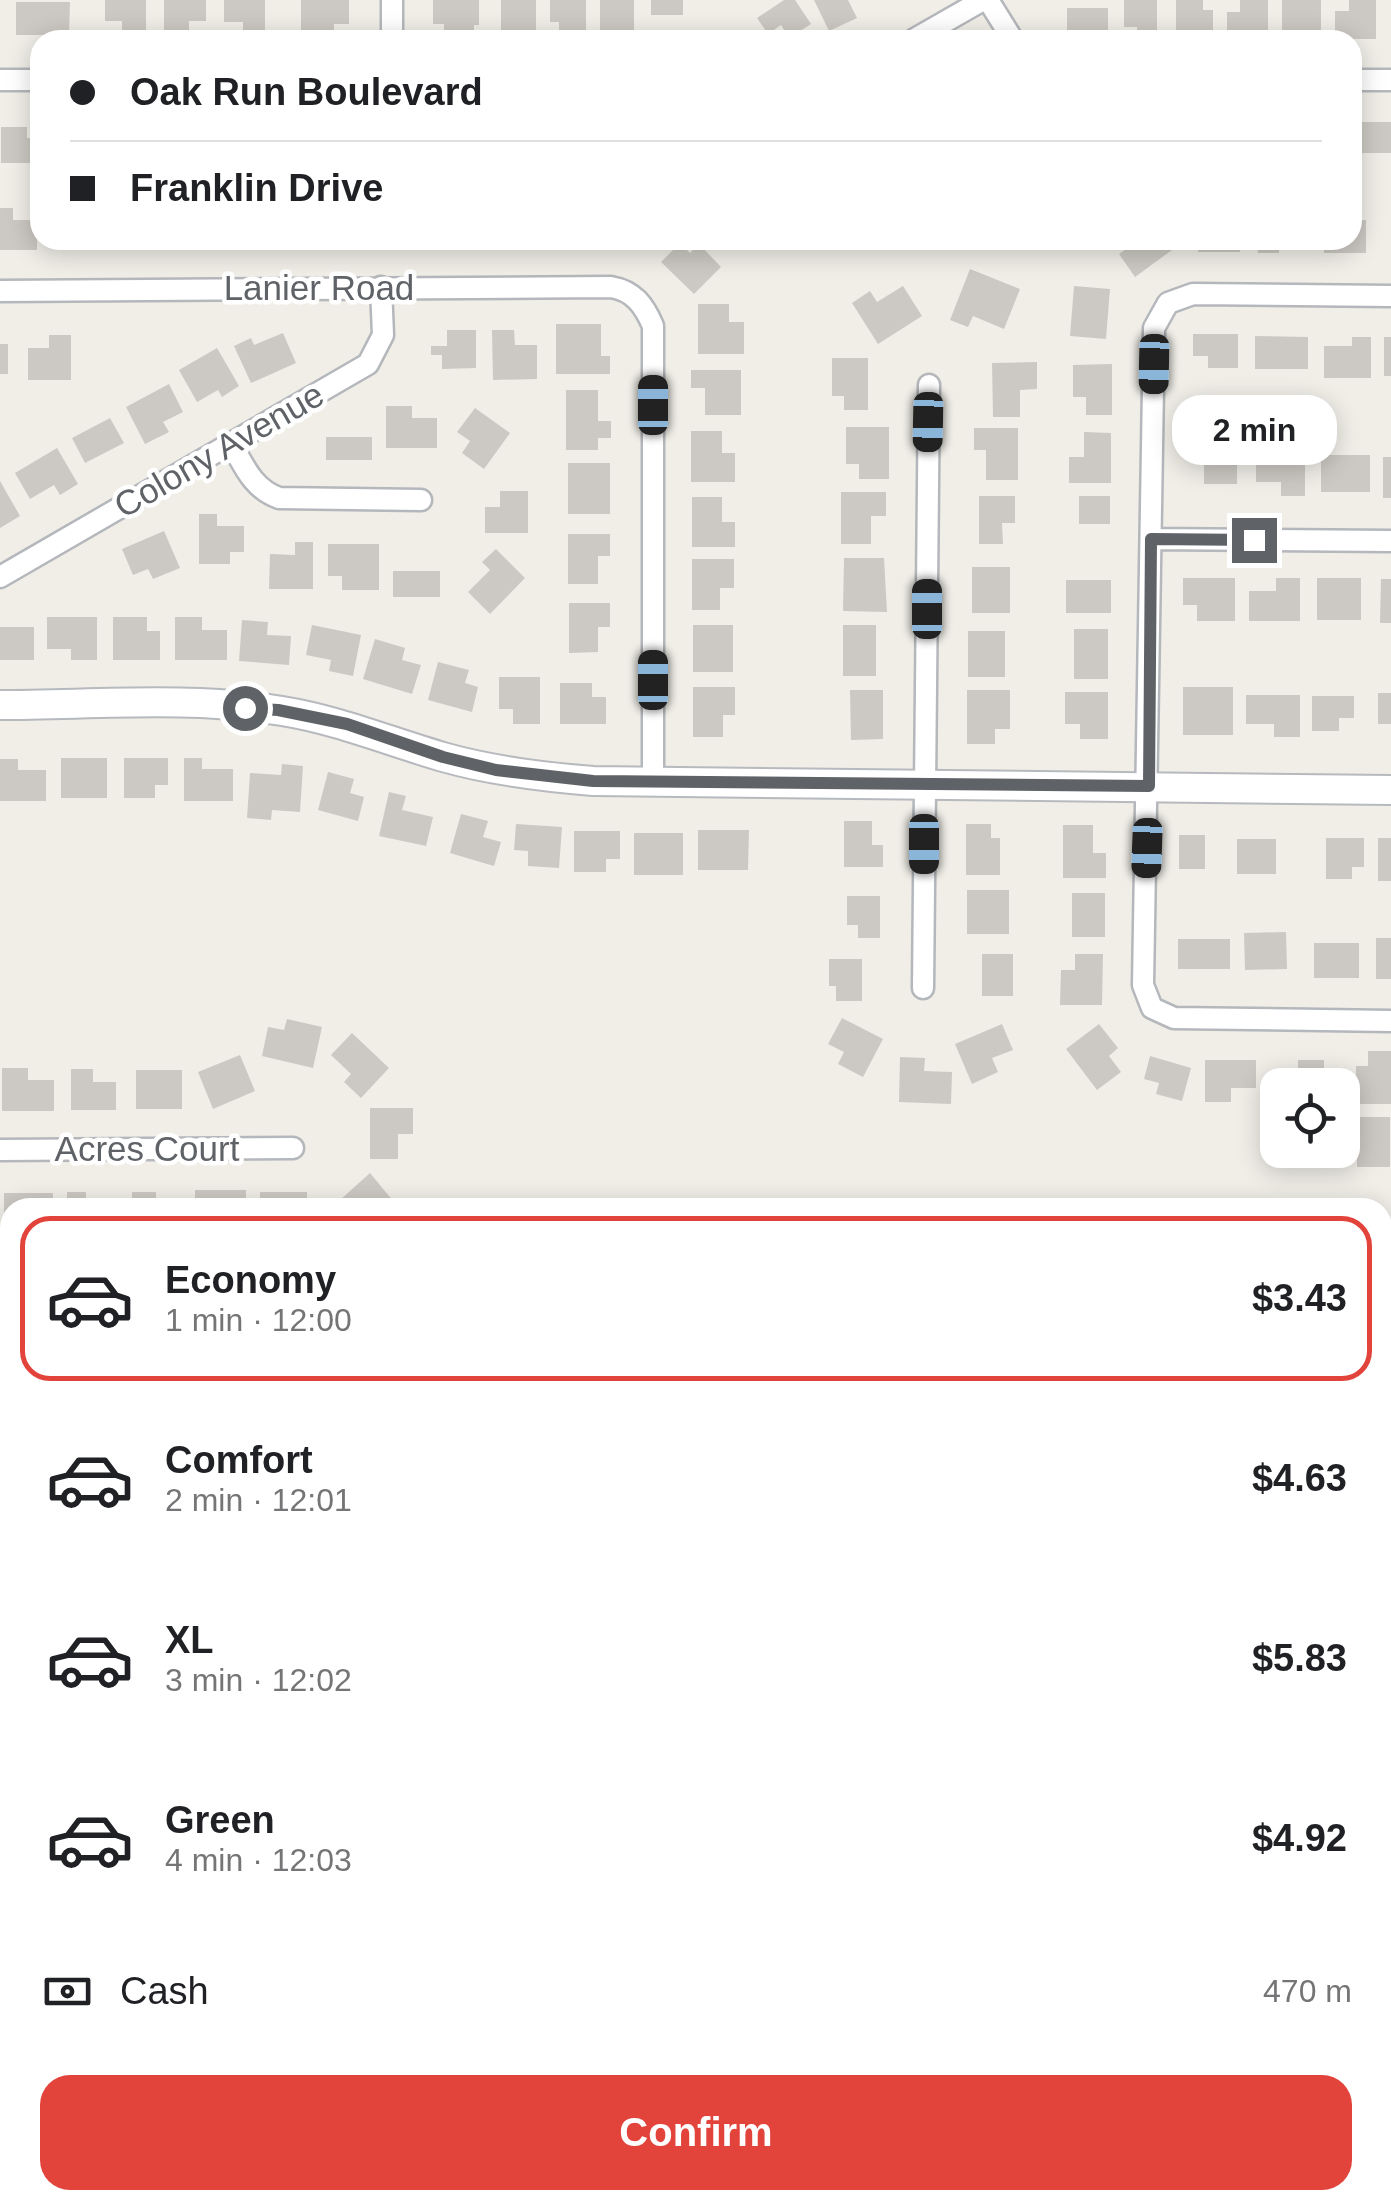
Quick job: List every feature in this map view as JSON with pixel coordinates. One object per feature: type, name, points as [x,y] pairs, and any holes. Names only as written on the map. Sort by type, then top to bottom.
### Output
[{"type":"street","points":[[392,0],[392,30]]},
{"type":"street","points":[[931,30],[986,0],[1006,30]]},
{"type":"street","points":[[0,80],[30,80]]},
{"type":"street","points":[[1362,80],[1391,80]]},
{"type":"street","name":"Lanier Road","points":[[0,291],[611,286],[635,297],[653,326],[653,781]]},
{"type":"street","name":"Colony Avenue","points":[[0,577],[368,364],[383,336],[381,287]]},
{"type":"street","points":[[1391,296],[1193,294],[1168,303],[1154,328],[1143,985],[1152,1008],[1174,1018],[1391,1021]]},
{"type":"street","points":[[923,988],[929,385]]},
{"type":"street","points":[[231,443],[264,493],[279,498],[421,500]]},
{"type":"street","points":[[1151,539],[1391,541]]},
{"type":"street","points":[[0,705],[211,705],[278,710],[347,724],[443,757],[496,770],[593,781],[1391,790]]},
{"type":"street","name":"Acres Court","points":[[0,1150],[293,1148]]},
{"type":"building","points":[[105,0],[146,0],[146,30],[122,30],[122,21],[105,21]]},
{"type":"building","points":[[164,0],[206,0],[206,21],[189,21],[189,30],[164,30]]},
{"type":"building","points":[[224,0],[265,0],[265,30],[243,30],[243,22],[224,22]]},
{"type":"building","points":[[301,0],[349,0],[349,24],[334,24],[334,30],[301,30]]},
{"type":"building","points":[[433,0],[479,0],[479,25],[474,25],[474,30],[444,30],[444,24],[433,24]]},
{"type":"building","points":[[501,0],[536,0],[536,30],[501,30]]},
{"type":"building","points":[[550,0],[586,0],[586,30],[559,30],[559,22],[550,22]]},
{"type":"building","points":[[600,0],[634,0],[634,30],[600,30]]},
{"type":"building","points":[[651,0],[683,0],[683,15],[651,15]]},
{"type":"building","points":[[784,0],[795,0],[811,24],[802,30],[784,30],[781,25],[765,30],[757,18]]},
{"type":"building","points":[[814,0],[848,0],[857,18],[829,30]]},
{"type":"building","points":[[1124,0],[1157,0],[1157,30],[1124,27]]},
{"type":"building","points":[[1176,0],[1203,0],[1203,10],[1213,10],[1213,30],[1176,30]]},
{"type":"building","points":[[1240,0],[1268,0],[1268,30],[1227,30],[1227,12],[1240,12]]},
{"type":"building","points":[[1282,0],[1321,0],[1321,30],[1282,30]]},
{"type":"building","points":[[1349,0],[1376,0],[1376,39],[1362,39],[1362,30],[1335,30],[1335,11],[1349,11]]},
{"type":"building","points":[[16,2],[70,2],[69,30],[30,30],[30,35],[16,35]]},
{"type":"building","points":[[1067,8],[1108,8],[1108,30],[1067,30]]},
{"type":"building","points":[[1362,122],[1391,122],[1391,153],[1362,153]]},
{"type":"building","points":[[1,127],[27,127],[30,163],[1,163]]},
{"type":"building","points":[[0,208],[13,208],[13,220],[30,220],[30,250],[0,250]]},
{"type":"building","points":[[1362,220],[1366,220],[1366,253],[1324,253],[1362,250]]},
{"type":"building","points":[[673,250],[705,250],[721,267],[694,294],[661,262]]},
{"type":"building","points":[[1124,250],[1172,250],[1135,277],[1119,254]]},
{"type":"building","points":[[1198,250],[1240,250],[1240,252]]},
{"type":"building","points":[[1258,250],[1279,250],[1279,253]]},
{"type":"building","points":[[970,269],[1020,289],[1004,329],[973,316],[968,327],[950,320]]},
{"type":"building","points":[[903,286],[922,316],[878,344],[852,303],[870,291],[877,302]]},
{"type":"building","points":[[1074,286],[1110,289],[1106,339],[1070,336]]},
{"type":"building","points":[[698,304],[729,304],[729,322],[744,322],[744,354],[698,354]]},
{"type":"building","points":[[556,324],[601,324],[601,356],[610,356],[610,374],[556,374]]},
{"type":"building","points":[[447,330],[476,330],[476,368],[442,369],[442,355],[431,355],[431,346],[447,346]]},
{"type":"building","points":[[492,330],[514,330],[515,345],[537,345],[537,379],[493,380]]},
{"type":"building","points":[[283,333],[296,363],[251,383],[234,346],[251,338],[254,345]]},
{"type":"building","points":[[1193,334],[1238,334],[1238,368],[1208,368],[1208,356],[1193,356]]},
{"type":"building","points":[[49,335],[71,335],[71,380],[28,380],[28,348],[49,348]]},
{"type":"building","points":[[1255,336],[1308,337],[1308,369],[1255,369]]},
{"type":"building","points":[[1352,337],[1371,337],[1371,378],[1324,378],[1324,346],[1352,346]]},
{"type":"building","points":[[1384,337],[1391,337],[1391,376],[1384,376]]},
{"type":"building","points":[[0,344],[8,344],[8,374],[0,374]]},
{"type":"building","points":[[217,348],[239,386],[222,397],[218,390],[197,402],[179,370]]},
{"type":"building","points":[[832,358],[868,358],[868,410],[844,410],[844,396],[832,396]]},
{"type":"building","points":[[1037,362],[1037,389],[1020,390],[1020,417],[993,417],[992,363]]},
{"type":"building","points":[[1112,364],[1112,415],[1086,415],[1086,397],[1073,397],[1073,365]]},
{"type":"building","points":[[691,370],[741,370],[741,415],[705,415],[705,388],[691,388]]},
{"type":"building","points":[[169,384],[183,412],[163,422],[169,432],[145,444],[126,407]]},
{"type":"building","points":[[566,390],[598,390],[598,421],[611,421],[611,438],[598,438],[598,450],[566,450]]},
{"type":"building","points":[[386,406],[412,406],[412,418],[437,418],[437,448],[386,448]]},
{"type":"building","points":[[475,408],[510,433],[484,469],[462,453],[470,441],[457,432]]},
{"type":"building","points":[[110,418],[124,443],[85,463],[72,438]]},
{"type":"building","points":[[846,427],[889,427],[889,479],[859,479],[859,464],[846,464]]},
{"type":"building","points":[[974,428],[1018,428],[1018,480],[986,480],[986,450],[974,450]]},
{"type":"building","points":[[691,431],[722,431],[722,453],[735,453],[735,482],[691,482]]},
{"type":"building","points":[[1084,432],[1111,433],[1111,483],[1069,483],[1069,457],[1084,457]]},
{"type":"building","points":[[1193,435],[1237,435],[1237,484],[1204,484],[1204,457],[1193,457]]},
{"type":"building","points":[[326,437],[372,437],[372,460],[326,460]]},
{"type":"building","points":[[57,448],[78,484],[60,495],[54,485],[30,499],[15,473]]},
{"type":"building","points":[[1256,453],[1305,453],[1305,496],[1281,496],[1281,482],[1256,482]]},
{"type":"building","points":[[1321,455],[1370,455],[1370,492],[1321,492]]},
{"type":"building","points":[[1383,457],[1391,457],[1391,498],[1383,498]]},
{"type":"building","points":[[568,463],[610,463],[610,514],[568,514]]},
{"type":"building","points":[[0,481],[20,516],[0,528]]},
{"type":"building","points":[[500,491],[528,491],[528,533],[485,533],[485,507],[500,507]]},
{"type":"building","points":[[841,492],[886,492],[886,516],[871,516],[871,544],[841,544]]},
{"type":"building","points":[[979,496],[1015,496],[1015,523],[1002,523],[1003,544],[979,544]]},
{"type":"building","points":[[1079,496],[1110,496],[1110,524],[1079,524]]},
{"type":"building","points":[[692,497],[722,497],[722,522],[735,522],[735,547],[692,547]]},
{"type":"building","points":[[199,514],[217,514],[217,526],[244,526],[244,552],[230,552],[230,564],[199,564]]},
{"type":"building","points":[[164,531],[180,568],[153,579],[148,569],[133,575],[122,549]]},
{"type":"building","points":[[568,534],[610,534],[610,556],[598,556],[598,584],[568,584]]},
{"type":"building","points":[[295,542],[313,542],[313,589],[269,589],[270,554],[295,555]]},
{"type":"building","points":[[328,544],[379,544],[379,590],[342,590],[342,576],[328,576]]},
{"type":"building","points":[[496,549],[525,578],[490,614],[468,592],[490,570],[482,562]]},
{"type":"building","points":[[844,558],[884,558],[887,612],[843,611]]},
{"type":"building","points":[[692,559],[734,559],[734,588],[720,588],[720,610],[692,610]]},
{"type":"building","points":[[972,567],[1010,567],[1010,613],[972,613]]},
{"type":"building","points":[[393,571],[440,571],[440,597],[393,597]]},
{"type":"building","points":[[1183,578],[1235,578],[1235,621],[1197,621],[1197,605],[1183,605]]},
{"type":"building","points":[[1276,578],[1300,578],[1300,621],[1249,621],[1249,591],[1276,591]]},
{"type":"building","points":[[1317,578],[1361,578],[1361,620],[1317,620]]},
{"type":"building","points":[[1381,579],[1391,579],[1391,623],[1380,623]]},
{"type":"building","points":[[1066,580],[1111,580],[1111,613],[1066,613]]},
{"type":"building","points":[[569,603],[610,603],[610,627],[598,627],[598,652],[569,653]]},
{"type":"building","points":[[47,617],[97,617],[97,660],[71,660],[71,649],[47,649]]},
{"type":"building","points":[[113,617],[147,617],[147,631],[160,631],[160,660],[113,660]]},
{"type":"building","points":[[175,617],[202,617],[202,630],[227,630],[227,660],[175,660]]},
{"type":"building","points":[[242,620],[268,622],[267,635],[291,636],[289,665],[239,661]]},
{"type":"building","points":[[312,625],[361,635],[353,676],[329,671],[331,660],[306,655]]},
{"type":"building","points":[[693,625],[733,625],[733,672],[693,672]]},
{"type":"building","points":[[843,625],[876,625],[876,676],[843,676]]},
{"type":"building","points":[[0,627],[34,627],[34,660],[0,660]]},
{"type":"building","points":[[1074,629],[1108,629],[1108,679],[1074,679]]},
{"type":"building","points":[[968,631],[1005,631],[1005,677],[968,677]]},
{"type":"building","points":[[375,639],[405,648],[402,660],[421,665],[412,694],[363,679]]},
{"type":"building","points":[[438,662],[469,670],[465,683],[478,687],[472,712],[428,700]]},
{"type":"building","points":[[499,677],[540,677],[540,724],[513,724],[513,709],[499,709]]},
{"type":"building","points":[[560,683],[592,683],[592,697],[606,697],[606,724],[560,724]]},
{"type":"building","points":[[693,687],[735,687],[735,715],[723,715],[723,737],[693,737]]},
{"type":"building","points":[[1183,687],[1233,687],[1233,735],[1183,735]]},
{"type":"building","points":[[850,690],[883,690],[883,739],[851,740]]},
{"type":"building","points":[[967,690],[1010,690],[1010,729],[995,729],[995,744],[967,744]]},
{"type":"building","points":[[1065,692],[1108,692],[1108,739],[1080,739],[1080,724],[1065,724]]},
{"type":"building","points":[[1378,693],[1391,693],[1391,724],[1378,724]]},
{"type":"building","points":[[1246,695],[1300,695],[1300,737],[1274,737],[1274,724],[1246,724]]},
{"type":"building","points":[[1312,696],[1354,696],[1354,718],[1339,718],[1339,731],[1312,731]]},
{"type":"building","points":[[61,758],[107,758],[107,798],[61,798]]},
{"type":"building","points":[[124,758],[168,758],[168,785],[155,785],[155,798],[124,798]]},
{"type":"building","points":[[184,758],[202,758],[202,769],[233,769],[233,801],[184,801]]},
{"type":"building","points":[[0,759],[18,759],[18,770],[46,770],[46,801],[0,801]]},
{"type":"building","points":[[282,764],[303,766],[300,812],[272,810],[271,820],[247,818],[250,773],[281,775]]},
{"type":"building","points":[[328,772],[354,779],[350,793],[364,797],[358,821],[318,810]]},
{"type":"building","points":[[389,792],[406,796],[402,810],[433,817],[426,846],[379,836]]},
{"type":"building","points":[[461,814],[488,821],[483,837],[501,842],[494,866],[450,853]]},
{"type":"building","points":[[844,821],[872,821],[872,845],[883,845],[883,867],[844,867]]},
{"type":"building","points":[[516,824],[562,827],[559,868],[528,866],[528,851],[514,850]]},
{"type":"building","points":[[966,824],[991,824],[991,838],[1000,838],[1000,875],[966,875]]},
{"type":"building","points":[[1063,825],[1093,825],[1093,853],[1106,853],[1106,878],[1063,878]]},
{"type":"building","points":[[698,830],[749,830],[748,870],[698,870]]},
{"type":"building","points":[[574,831],[620,831],[620,859],[606,859],[606,872],[574,872]]},
{"type":"building","points":[[634,833],[683,833],[683,875],[634,875]]},
{"type":"building","points":[[1179,835],[1205,835],[1205,869],[1179,869]]},
{"type":"building","points":[[1326,838],[1364,838],[1364,867],[1352,867],[1352,879],[1326,879]]},
{"type":"building","points":[[1378,838],[1391,838],[1391,881],[1378,881]]},
{"type":"building","points":[[1237,839],[1276,839],[1276,874],[1237,874]]},
{"type":"building","points":[[967,890],[1009,890],[1009,934],[967,934]]},
{"type":"building","points":[[1072,893],[1105,893],[1105,937],[1072,937]]},
{"type":"building","points":[[847,896],[880,896],[880,938],[858,938],[858,925],[847,925]]},
{"type":"building","points":[[1286,932],[1287,969],[1245,970],[1244,933]]},
{"type":"building","points":[[1376,938],[1391,938],[1391,979],[1376,979]]},
{"type":"building","points":[[1178,939],[1230,939],[1230,969],[1178,969]]},
{"type":"building","points":[[1314,943],[1359,943],[1359,978],[1314,978]]},
{"type":"building","points":[[982,954],[1013,954],[1013,996],[982,996]]},
{"type":"building","points":[[1075,954],[1103,954],[1102,1005],[1060,1005],[1061,970],[1075,970]]},
{"type":"building","points":[[829,959],[862,959],[862,1001],[836,1001],[836,986],[829,986]]},
{"type":"building","points":[[842,1018],[883,1039],[863,1077],[838,1064],[844,1052],[828,1044]]},
{"type":"building","points":[[287,1019],[322,1027],[313,1068],[262,1056],[268,1027],[284,1030]]},
{"type":"building","points":[[1002,1024],[1013,1050],[992,1058],[998,1072],[972,1084],[955,1044]]},
{"type":"building","points":[[1099,1024],[1118,1048],[1109,1056],[1121,1072],[1097,1090],[1066,1049]]},
{"type":"building","points":[[352,1033],[389,1068],[361,1098],[344,1082],[351,1074],[331,1055]]},
{"type":"building","points":[[1368,1051],[1391,1051],[1391,1104],[1360,1104],[1360,1068],[1356,1066],[1368,1066]]},
{"type":"building","points":[[240,1055],[255,1091],[213,1109],[198,1072]]},
{"type":"building","points":[[1150,1056],[1191,1068],[1182,1101],[1156,1094],[1159,1083],[1144,1079]]},
{"type":"building","points":[[900,1057],[925,1058],[924,1071],[952,1072],[951,1104],[899,1102]]},
{"type":"building","points":[[1205,1060],[1256,1060],[1256,1088],[1231,1088],[1231,1102],[1205,1102]]},
{"type":"building","points":[[1298,1060],[1324,1060],[1324,1068],[1298,1068]]},
{"type":"building","points":[[2,1068],[28,1068],[28,1080],[54,1080],[54,1111],[2,1111]]},
{"type":"building","points":[[71,1069],[93,1069],[93,1082],[116,1082],[116,1110],[71,1110]]},
{"type":"building","points":[[136,1070],[182,1070],[182,1109],[136,1109]]},
{"type":"building","points":[[370,1108],[413,1108],[413,1134],[398,1134],[398,1159],[370,1159]]},
{"type":"building","points":[[1360,1117],[1390,1117],[1390,1167],[1360,1167]]},
{"type":"building","points":[[370,1173],[391,1198],[342,1198]]},
{"type":"building","points":[[195,1190],[246,1190],[246,1198],[195,1198]]},
{"type":"building","points":[[67,1192],[86,1192],[86,1198],[67,1198]]},
{"type":"building","points":[[132,1192],[156,1192],[156,1198],[132,1198]]},
{"type":"building","points":[[260,1192],[307,1192],[307,1198],[260,1198]]},
{"type":"building","points":[[4,1193],[53,1193],[53,1198],[4,1198]]},
{"type":"route","points":[[245,708],[278,710],[347,724],[443,757],[496,770],[593,781],[1149,786],[1151,539],[1254,540]]}]
